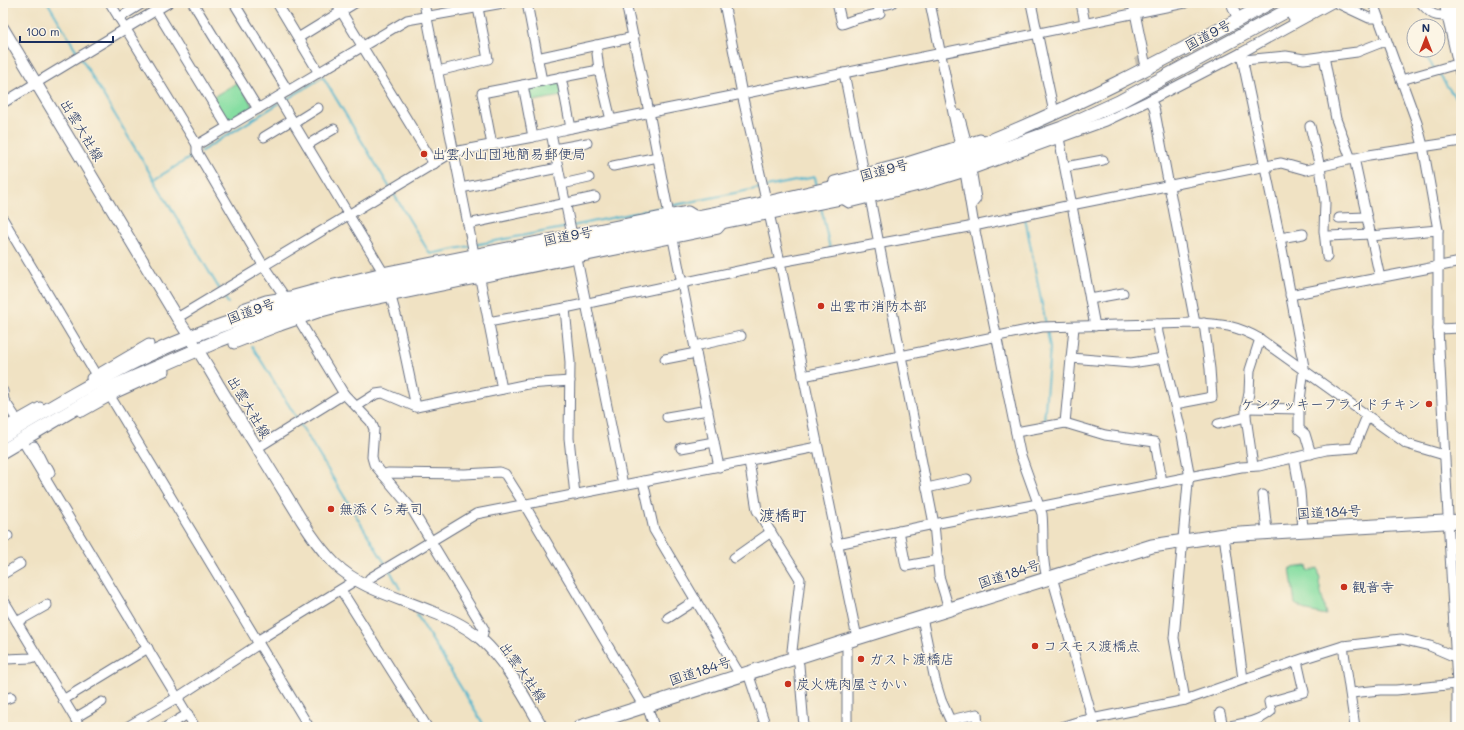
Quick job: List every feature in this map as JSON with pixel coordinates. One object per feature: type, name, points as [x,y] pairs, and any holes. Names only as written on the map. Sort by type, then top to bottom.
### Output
[{"type":"highway","points":[[950,157],[1008,135],[1095,91],[1174,55],[1269,3]]},
{"type":"highway","points":[[1060,133],[1086,121],[1109,116],[1133,102],[1200,71],[1272,28],[1318,3]]},
{"type":"highway","name":"国道9号","points":[[7,427],[146,356],[191,337],[285,304],[424,268],[612,231],[696,216],[841,198],[1006,152],[1060,133],[1298,4]]},
{"type":"highway","name":"国道9号","points":[[3,450],[70,415],[110,388],[169,367],[198,350],[266,322],[308,308],[348,301],[437,279],[522,265],[620,246],[724,222],[811,193],[903,167],[950,157],[995,145],[1041,130],[1100,107],[1151,84]]},
{"type":"highway","name":"国道184号","points":[[580,727],[1152,546],[1183,540],[1267,531],[1454,521]]},
{"type":"main road","points":[[1445,3],[1460,66]]},
{"type":"main road","points":[[1454,3],[1461,35]]},
{"type":"main road","name":"出雲大社線","points":[[3,28],[177,318],[191,337],[257,448],[320,548],[336,565],[360,583],[458,624],[481,640],[514,679],[542,727]]},
{"type":"street","points":[[110,3],[197,145],[197,152],[263,265],[285,297]]},
{"type":"street","points":[[120,18],[143,3]]},
{"type":"street","points":[[3,104],[168,3]]},
{"type":"street","points":[[193,3],[258,109]]},
{"type":"street","points":[[234,3],[288,91]]},
{"type":"street","points":[[277,3],[319,73]]},
{"type":"street","points":[[298,38],[339,7],[355,3]]},
{"type":"street","points":[[424,3],[474,254]]},
{"type":"street","points":[[197,145],[228,128],[407,20],[503,3]]},
{"type":"street","points":[[527,3],[542,81]]},
{"type":"street","points":[[626,3],[669,215]]},
{"type":"street","points":[[724,3],[742,94],[780,262],[837,544],[852,640],[847,727]]},
{"type":"street","points":[[837,3],[842,24],[880,13],[878,4],[892,3]]},
{"type":"street","points":[[930,3],[955,109],[960,146]]},
{"type":"street","points":[[1031,3],[1053,108]]},
{"type":"street","points":[[1081,3],[1086,23]]},
{"type":"street","points":[[1133,3],[1139,30],[1142,60]]},
{"type":"street","points":[[177,318],[453,152],[941,54],[1185,3]]},
{"type":"street","points":[[1232,3],[1236,15]]},
{"type":"street","points":[[1109,116],[1150,105],[1200,71],[1242,57],[1265,41],[1332,3]]},
{"type":"street","points":[[1337,3],[1369,18],[1378,18]]},
{"type":"street","points":[[1373,3],[1417,123],[1423,146],[1438,230],[1438,330],[1444,455],[1454,521],[1458,658],[1457,727]]},
{"type":"street","points":[[1421,3],[1432,14],[1439,17],[1447,15]]},
{"type":"street","points":[[339,7],[434,164]]},
{"type":"street","points":[[438,71],[488,59],[478,8]]},
{"type":"street","points":[[156,10],[228,128]]},
{"type":"street","points":[[811,193],[820,184],[864,173],[903,167],[1003,130],[1095,91],[1142,60],[1182,44],[1245,10],[1256,10]]},
{"type":"street","points":[[1265,41],[1272,28]]},
{"type":"street","points":[[537,58],[634,37]]},
{"type":"street","points":[[1242,57],[1286,56],[1304,59],[1357,52],[1386,41]]},
{"type":"street","points":[[1174,55],[1182,44]]},
{"type":"street","points":[[596,46],[599,70],[611,120]]},
{"type":"street","points":[[1324,56],[1336,119],[1353,159],[1380,278]]},
{"type":"street","points":[[1242,57],[1280,238],[1304,369],[1299,409],[1299,429],[1305,434],[1311,454]]},
{"type":"street","points":[[1401,80],[1460,66]]},
{"type":"street","points":[[492,145],[482,93],[599,70]]},
{"type":"street","points":[[844,73],[864,173]]},
{"type":"street","points":[[561,77],[571,128]]},
{"type":"street","points":[[523,85],[533,137]]},
{"type":"street","points":[[278,97],[383,272]]},
{"type":"street","points":[[1150,105],[1154,107],[1168,186],[1210,369],[1212,397],[1175,404]]},
{"type":"street","points":[[264,137],[318,108]]},
{"type":"street","points":[[955,109],[966,134]]},
{"type":"street","points":[[1310,126],[1320,167],[1325,202],[1324,231],[1326,257]]},
{"type":"street","points":[[307,145],[334,129]]},
{"type":"street","points":[[551,133],[572,235]]},
{"type":"street","points":[[1060,133],[1071,205],[1074,210],[1095,326]]},
{"type":"street","points":[[488,322],[565,308],[780,262],[974,226],[1281,163],[1306,170],[1353,159],[1423,146],[1461,141]]},
{"type":"street","points":[[554,149],[587,143]]},
{"type":"street","points":[[841,198],[849,203],[910,188],[971,176],[1006,152]]},
{"type":"street","points":[[613,166],[658,157]]},
{"type":"street","points":[[1065,167],[1103,160]]},
{"type":"street","points":[[461,188],[558,168]]},
{"type":"street","points":[[971,176],[974,226],[998,337],[1016,432],[1023,462],[1043,523],[1043,562],[1046,574],[1052,577],[1093,723]]},
{"type":"street","points":[[971,176],[981,195],[973,202]]},
{"type":"street","points":[[910,188],[919,177]]},
{"type":"street","points":[[562,184],[589,178]]},
{"type":"street","points":[[468,224],[595,197]]},
{"type":"street","points":[[870,198],[934,524],[939,576],[949,610]]},
{"type":"street","points":[[235,322],[244,308],[266,300],[285,297],[383,272],[424,268],[474,254],[516,250],[572,235],[612,231],[688,211],[696,216]]},
{"type":"street","points":[[1340,218],[1367,217]]},
{"type":"street","points":[[3,220],[96,375]]},
{"type":"street","points":[[234,344],[348,301],[390,300],[425,289],[480,279],[522,265],[577,259],[620,246],[674,239],[718,229],[724,222]]},
{"type":"street","points":[[1329,236],[1371,235],[1438,230]]},
{"type":"street","points":[[1280,238],[1303,234]]},
{"type":"street","points":[[362,236],[360,243],[374,266]]},
{"type":"street","points":[[674,239],[719,467]]},
{"type":"street","points":[[577,259],[623,485]]},
{"type":"street","points":[[1290,295],[1461,262]]},
{"type":"street","points":[[425,289],[437,279]]},
{"type":"street","points":[[480,279],[502,389]]},
{"type":"street","points":[[324,294],[334,284]]},
{"type":"street","points":[[1090,299],[1123,293]]},
{"type":"street","points":[[390,300],[401,333],[416,407]]},
{"type":"street","points":[[565,308],[570,362],[569,438],[575,495]]},
{"type":"street","points":[[299,320],[344,394],[371,422],[374,429],[372,457],[374,464],[411,508],[484,629],[481,640]]},
{"type":"street","points":[[266,322],[280,326]]},
{"type":"street","points":[[803,376],[1042,327],[1200,323],[1233,326],[1247,331],[1260,339],[1407,444],[1444,455]]},
{"type":"street","points":[[1157,324],[1188,462],[1189,477],[1174,638],[1185,700]]},
{"type":"street","points":[[1065,423],[1074,326]]},
{"type":"street","points":[[1438,330],[1461,328]]},
{"type":"street","points":[[665,359],[741,336]]},
{"type":"street","points":[[1253,466],[1246,412],[1250,370],[1260,339]]},
{"type":"street","points":[[7,427],[148,344]]},
{"type":"street","points":[[1071,358],[1131,363],[1164,358]]},
{"type":"street","points":[[113,365],[127,366]]},
{"type":"street","points":[[3,458],[29,445],[70,415],[169,367]]},
{"type":"street","points":[[357,406],[376,394],[383,394],[416,407],[528,384],[570,381]]},
{"type":"street","points":[[3,391],[7,427]]},
{"type":"street","points":[[257,448],[344,394]]},
{"type":"street","points":[[110,396],[309,727]]},
{"type":"street","points":[[3,409],[7,427]]},
{"type":"street","points":[[1218,424],[1246,412],[1299,409]]},
{"type":"street","points":[[667,417],[708,410]]},
{"type":"street","points":[[837,544],[934,524],[1253,466],[1337,448],[1354,448],[1367,416]]},
{"type":"street","points":[[1016,432],[1065,423],[1105,435],[1155,442],[1162,482]]},
{"type":"street","points":[[681,448],[714,442]]},
{"type":"street","points":[[29,445],[45,478],[195,727]]},
{"type":"street","points":[[127,727],[178,697],[258,643],[341,590],[370,578],[476,514],[817,447]]},
{"type":"street","points":[[1294,458],[1300,491],[1303,529]]},
{"type":"street","points":[[749,461],[757,510],[800,579],[792,651],[799,665],[804,727]]},
{"type":"street","points":[[383,474],[465,474],[500,472],[505,474],[641,702],[647,705],[654,727]]},
{"type":"street","points":[[927,488],[967,480]]},
{"type":"street","points":[[643,481],[654,530],[696,600],[744,674],[766,727]]},
{"type":"street","points":[[1263,495],[1267,531]]},
{"type":"street","points":[[899,531],[906,566],[938,560]]},
{"type":"street","points":[[734,558],[771,532]]},
{"type":"street","points":[[1224,535],[1243,679]]},
{"type":"street","points":[[3,574],[20,564]]},
{"type":"street","points":[[341,590],[427,727]]},
{"type":"street","points":[[3,599],[80,727]]},
{"type":"street","points":[[668,618],[696,600]]},
{"type":"street","points":[[17,622],[47,605]]},
{"type":"street","points":[[922,618],[935,680],[941,700],[950,720],[977,714],[978,727]]},
{"type":"street","points":[[1062,727],[1093,723],[1185,700],[1297,660],[1343,646],[1401,639],[1430,646],[1458,658]]},
{"type":"street","points":[[1343,646],[1355,727]]},
{"type":"street","points":[[64,700],[148,648]]},
{"type":"street","points":[[3,654],[6,659],[31,658],[37,656]]},
{"type":"street","points":[[1220,713],[1223,727],[1249,723],[1267,715],[1271,711],[1269,702],[1304,692],[1297,660]]},
{"type":"street","points":[[1351,693],[1457,684]]},
{"type":"street","points":[[75,718],[102,702]]},
{"type":"street","points":[[166,727],[188,714]]},
{"type":"green space","points":[[559,80],[562,96],[528,102],[525,88]]},
{"type":"green space","points":[[238,82],[254,108],[231,123],[227,121],[213,97]]},
{"type":"green space","points":[[1307,566],[1308,571],[1318,568],[1320,579],[1319,583],[1326,615],[1307,611],[1295,604],[1290,568]]},
{"type":"waterway","points":[[48,3],[79,55]]},
{"type":"waterway","points":[[81,58],[220,290]]},
{"type":"waterway","points":[[1427,58],[1434,68]]},
{"type":"waterway","points":[[1438,73],[1461,106]]},
{"type":"waterway","points":[[284,101],[323,77],[390,188]]},
{"type":"waterway","points":[[200,152],[278,104]]},
{"type":"waterway","points":[[155,179],[196,154]]},
{"type":"waterway","points":[[766,187],[815,177],[817,187]]},
{"type":"waterway","points":[[670,206],[760,188]]},
{"type":"waterway","points":[[392,191],[430,254],[470,246]]},
{"type":"waterway","points":[[572,226],[664,207]]},
{"type":"waterway","points":[[821,207],[830,249]]},
{"type":"waterway","points":[[1025,218],[1046,325]]},
{"type":"waterway","points":[[474,245],[568,227]]},
{"type":"waterway","points":[[222,293],[228,303]]},
{"type":"waterway","points":[[1044,422],[1050,348],[1047,329]]},
{"type":"waterway","points":[[252,346],[298,420]]},
{"type":"waterway","points":[[300,424],[386,565]]},
{"type":"waterway","points":[[389,569],[400,589]]},
{"type":"waterway","points":[[417,615],[485,727]]},
{"type":"tunnel","points":[[1139,57],[1149,109]]},
{"type":"tunnel","points":[[374,266],[388,304]]},
{"type":"place","name":"出雲小山団地簡易郵便局","points":[[424,154]]},
{"type":"place","name":"出雲市消防本部","points":[[821,306]]},
{"type":"place","name":"ケンタッキーフライドチキン","points":[[1429,404]]},
{"type":"place","name":"無添くら寿司","points":[[331,509]]},
{"type":"place","name":"観音寺","points":[[1344,587]]},
{"type":"place","name":"コスモス渡橋点","points":[[1035,646]]},
{"type":"place","name":"ガスト渡橋店","points":[[861,659]]},
{"type":"place","name":"炭火焼肉屋さかい","points":[[788,684]]},
{"type":"district","name":"渡橋町","points":[[783,515]]}]
